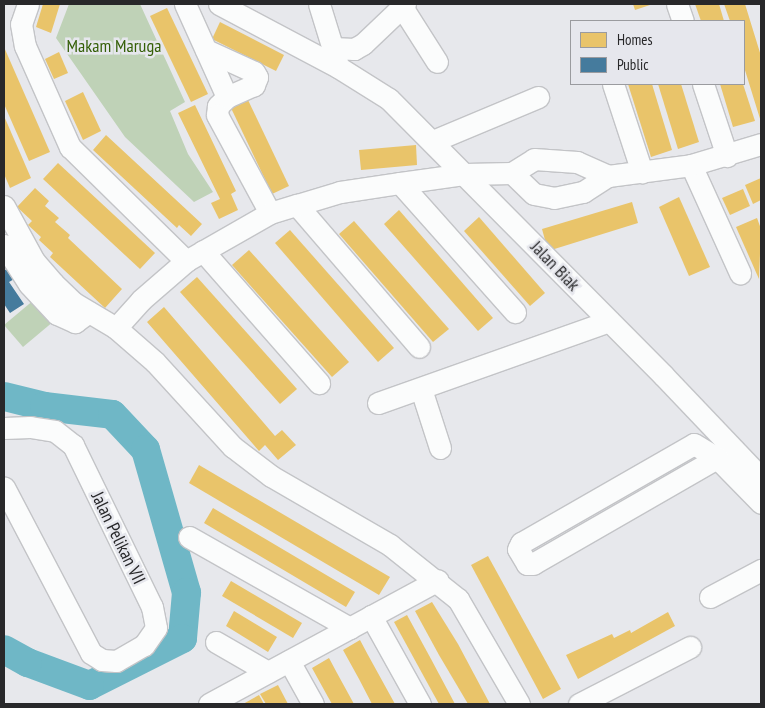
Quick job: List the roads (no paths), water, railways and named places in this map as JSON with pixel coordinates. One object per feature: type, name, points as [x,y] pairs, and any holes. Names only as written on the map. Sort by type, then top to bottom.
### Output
[{"type":"street","points":[[28,4],[21,24],[24,46],[70,147],[195,256],[319,383]]},
{"type":"street","points":[[185,4],[227,97]]},
{"type":"street","name":"Jalan Biak","points":[[219,4],[336,58],[389,99],[433,141],[761,478]]},
{"type":"street","points":[[319,4],[336,58],[363,44],[404,6],[437,62]]},
{"type":"street","points":[[678,4],[683,20]]},
{"type":"street","points":[[206,50],[254,72],[257,77],[254,86],[227,97],[218,106],[217,115],[270,213]]},
{"type":"street","points":[[613,85],[642,172]]},
{"type":"street","points":[[703,85],[727,156]]},
{"type":"street","points":[[433,141],[538,97]]},
{"type":"street","points":[[512,173],[534,194],[554,198],[583,192],[608,176],[691,165],[727,156],[761,144]]},
{"type":"street","points":[[116,328],[141,300],[195,256],[270,213],[340,192],[465,174],[512,173],[534,160],[577,162],[608,176]]},
{"type":"street","points":[[691,165],[740,273]]},
{"type":"street","points":[[400,183],[515,312]]},
{"type":"street","points":[[297,205],[418,347]]},
{"type":"street","points":[[4,206],[34,261],[74,303],[116,328],[155,362],[233,447],[272,476],[390,545],[438,580],[458,599],[518,704]]},
{"type":"street","points":[[4,244],[29,284],[57,314],[75,322],[89,312]]},
{"type":"street","points":[[378,403],[608,321]]},
{"type":"street","points":[[422,388],[440,448]]},
{"type":"street","name":"Jalan Pelikan VII","points":[[4,428],[30,427],[55,431],[73,445],[152,607],[156,628],[144,645],[116,661],[102,660],[92,653],[4,487]]},
{"type":"street","points":[[717,458],[533,564],[527,564],[518,546],[694,444],[717,458],[761,503]]},
{"type":"street","points":[[606,494],[620,514]]},
{"type":"street","points":[[189,537],[350,628]]},
{"type":"street","points":[[710,597],[761,570]]},
{"type":"street","points":[[216,703],[268,672],[438,580]]},
{"type":"street","points":[[371,616],[420,704]]},
{"type":"street","points":[[216,642],[268,672]]},
{"type":"street","points":[[579,704],[690,647]]},
{"type":"street","points":[[289,661],[313,704]]},
{"type":"waterway","points":[[4,396],[44,406],[112,414],[145,449],[186,592],[182,638],[89,685],[27,662],[4,649]]},
{"type":"park label","name":"Makam Maruga","points":[[114,46]]}]
